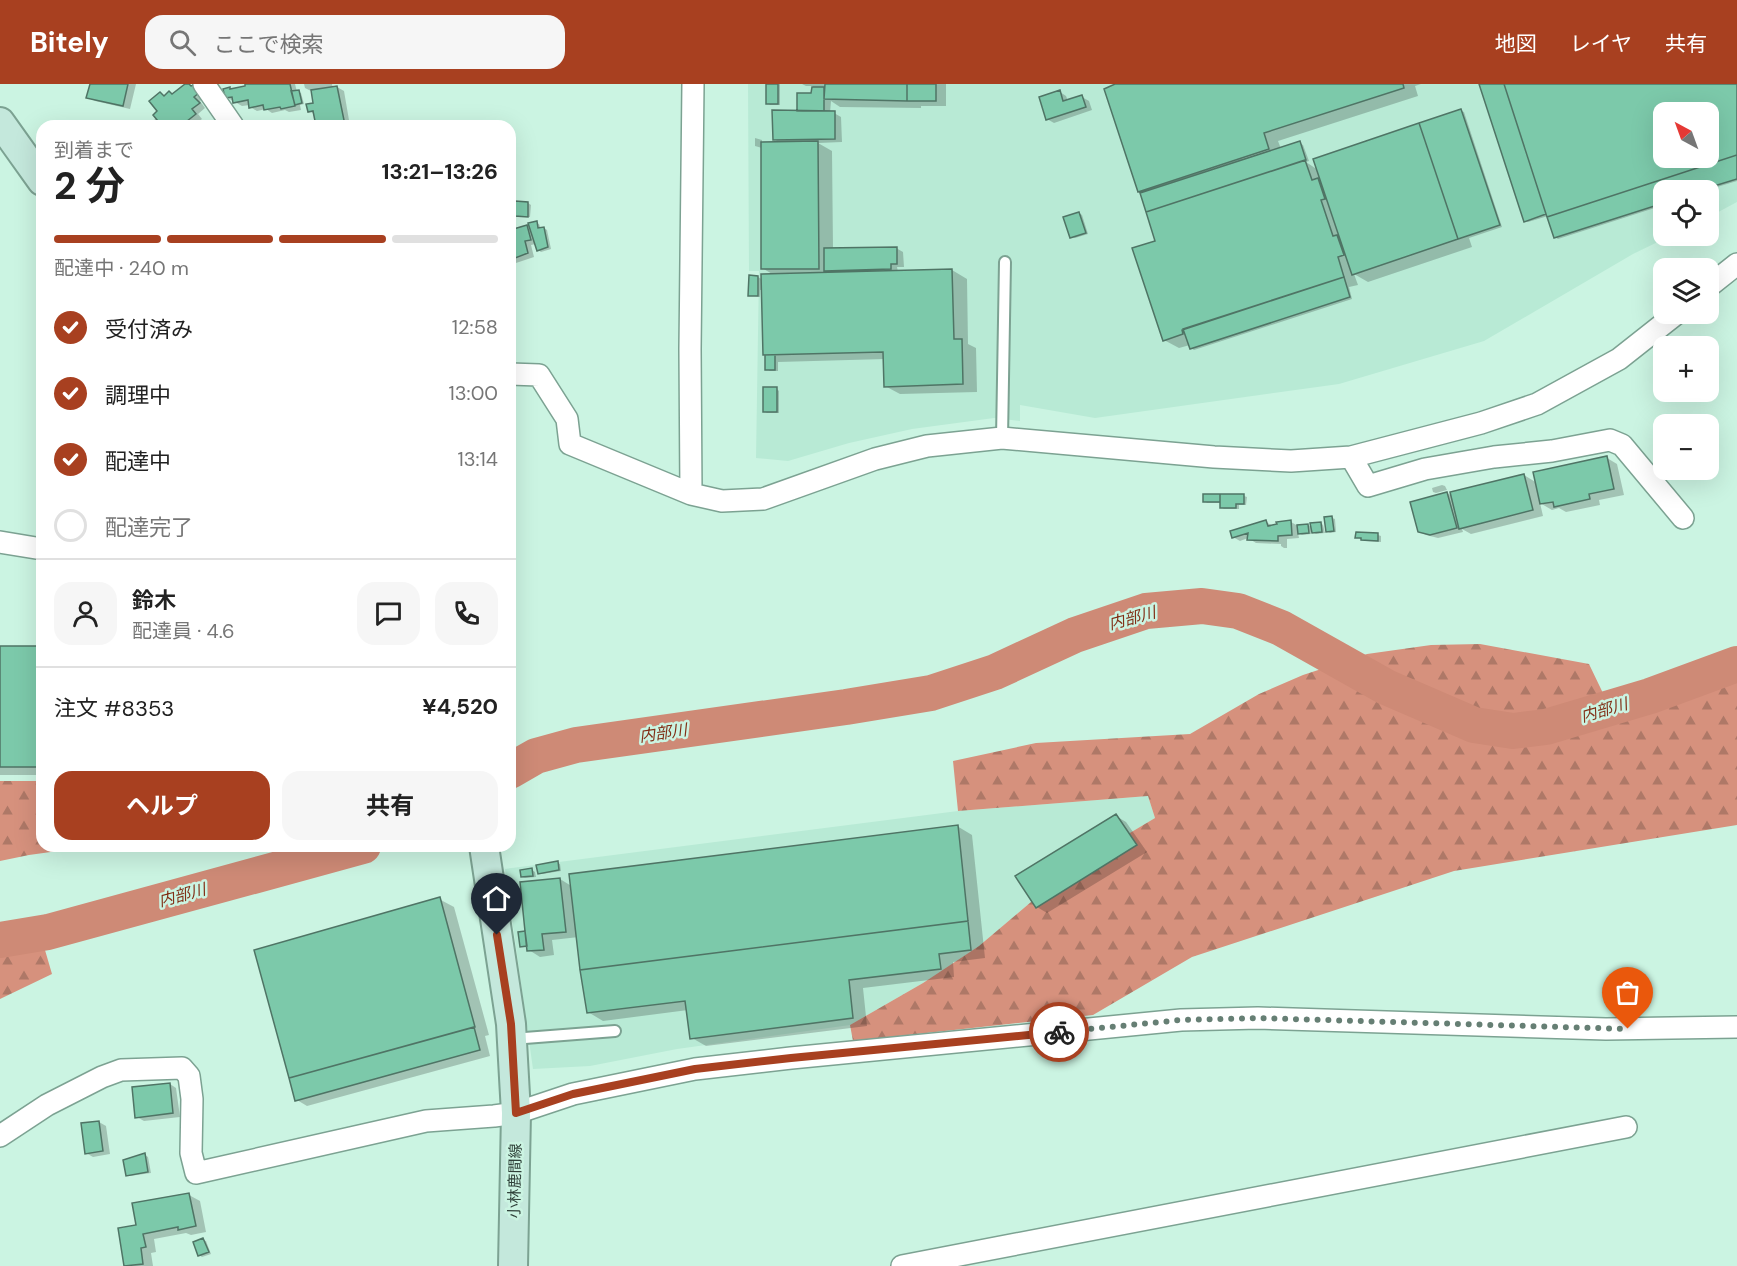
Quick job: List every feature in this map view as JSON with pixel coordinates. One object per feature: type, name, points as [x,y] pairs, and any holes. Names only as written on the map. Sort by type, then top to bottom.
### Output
[{"type":"main road","points":[[0,122],[36,173]]},
{"type":"main road","name":"小林鹿間線","points":[[485,852],[511,1024],[516,1113],[513,1266]]},
{"type":"street","points":[[204,84],[229,120]]},
{"type":"street","points":[[691,494],[693,84]]},
{"type":"street","points":[[1719,278],[1737,264]]},
{"type":"street","points":[[516,374],[539,375],[567,419],[570,444],[691,494],[722,501],[763,499],[875,459],[927,446],[1002,438],[1214,457],[1291,461],[1351,458],[1481,423],[1537,405],[1618,359],[1663,324]]},
{"type":"street","points":[[1351,458],[1368,486],[1425,469],[1494,457],[1552,451],[1610,440],[1622,445],[1683,518]]},
{"type":"street","points":[[0,542],[36,548]]},
{"type":"street","points":[[0,1136],[47,1105],[102,1077],[122,1070],[182,1068],[189,1077],[192,1099],[191,1153],[196,1173],[426,1121],[516,1113],[573,1094],[695,1069],[1181,1020],[1258,1018],[1606,1029],[1737,1027]]},
{"type":"street","points":[[902,1266],[1626,1127]]},
{"type":"lane","points":[[1002,438],[1005,262]]},
{"type":"lane","points":[[512,1039],[615,1031]]},
{"type":"shaded area","points":[[748,84],[1737,84],[1737,202],[1719,212],[1719,180],[1653,180],[1653,244],[1484,341],[1339,384],[1095,418],[1020,405],[1020,421],[994,418],[912,429],[849,443],[788,461],[756,458],[759,271],[749,271]]},
{"type":"shaded area","points":[[1148,796],[1155,818],[1071,868],[979,946],[923,983],[850,1025],[677,1049],[590,1066],[533,1069],[505,869],[958,811]]},
{"type":"green space","points":[[1480,644],[1589,664],[1612,712],[1737,679],[1737,825],[1454,871],[1192,957],[1093,1015],[853,1041],[850,1025],[923,983],[979,946],[1071,868],[1155,818],[1148,796],[958,811],[953,761],[1036,743],[1190,734],[1259,694],[1303,675],[1367,654],[1431,645]]},
{"type":"green space","points":[[0,781],[36,781],[36,852],[51,852],[0,861]]},
{"type":"green space","points":[[40,933],[52,974],[0,999],[0,941]]},
{"type":"building","points":[[90,84],[128,84],[123,106],[86,98]]},
{"type":"building","points":[[185,84],[194,85],[200,92],[194,97],[200,103],[192,109],[196,114],[188,120],[157,120],[153,115],[157,111],[149,101],[160,92],[164,96],[169,91],[172,94]]},
{"type":"building","points":[[245,84],[290,84],[295,106],[264,110],[263,105],[249,108],[248,100],[233,103],[232,97],[225,98],[223,89],[245,86]]},
{"type":"building","points":[[766,84],[778,84],[778,104],[766,104]]},
{"type":"building","points":[[825,84],[907,84],[907,101],[824,99]]},
{"type":"building","points":[[907,84],[936,84],[936,101],[907,101]]},
{"type":"building","points":[[1115,84],[1403,84],[1404,88],[1264,133],[1269,149],[1138,192],[1104,89]]},
{"type":"building","points":[[1479,84],[1504,84],[1546,214],[1524,222]]},
{"type":"building","points":[[1504,84],[1737,84],[1737,155],[1719,161],[1719,102],[1653,102],[1653,168],[1697,168],[1660,180],[1653,180],[1653,182],[1547,217]]},
{"type":"building","points":[[337,86],[344,120],[315,120],[313,111],[308,112],[306,104],[313,103],[311,90]]},
{"type":"building","points":[[812,87],[824,87],[824,111],[797,111],[797,93],[811,93]]},
{"type":"building","points":[[299,90],[302,103],[295,105],[291,91]]},
{"type":"building","points":[[1060,90],[1063,101],[1082,95],[1086,107],[1046,120],[1039,97]]},
{"type":"building","points":[[1461,109],[1500,225],[1458,239],[1419,123]]},
{"type":"building","points":[[772,110],[835,111],[835,139],[773,140]]},
{"type":"building","points":[[1419,123],[1458,239],[1352,275],[1313,159]]},
{"type":"building","points":[[818,141],[819,269],[761,269],[761,142]]},
{"type":"building","points":[[1300,141],[1306,160],[1146,212],[1140,193]]},
{"type":"building","points":[[1737,155],[1737,179],[1719,184],[1719,180],[1660,180],[1697,168],[1719,168],[1719,161]]},
{"type":"building","points":[[1305,160],[1312,180],[1318,178],[1325,199],[1321,200],[1333,236],[1337,235],[1344,255],[1338,257],[1344,277],[1182,330],[1183,334],[1163,341],[1132,248],[1155,241],[1146,212]]},
{"type":"building","points":[[1653,182],[1653,206],[1554,238],[1547,217]]},
{"type":"building","points":[[516,201],[528,202],[528,217],[516,216]]},
{"type":"building","points":[[1079,212],[1086,233],[1070,238],[1063,217]]},
{"type":"building","points":[[537,221],[538,228],[544,227],[548,247],[537,251],[528,223]]},
{"type":"building","points":[[527,225],[531,240],[525,241],[528,253],[516,258],[516,228]]},
{"type":"building","points":[[897,247],[897,264],[891,264],[891,269],[824,271],[824,248]]},
{"type":"building","points":[[952,269],[954,339],[962,339],[963,384],[884,387],[883,352],[763,355],[761,274]]},
{"type":"building","points":[[749,275],[758,276],[758,296],[748,296]]},
{"type":"building","points":[[1344,277],[1350,297],[1190,349],[1183,329]]},
{"type":"building","points":[[765,355],[775,355],[775,370],[765,370]]},
{"type":"building","points":[[763,387],[777,387],[777,412],[763,412]]},
{"type":"building","points":[[1607,456],[1614,489],[1589,494],[1590,499],[1554,507],[1553,502],[1540,504],[1533,472]]},
{"type":"building","points":[[1524,474],[1533,510],[1459,529],[1450,492]]},
{"type":"building","points":[[1447,492],[1457,528],[1430,535],[1418,532],[1410,502]]},
{"type":"building","points":[[1203,494],[1220,494],[1220,502],[1203,502]]},
{"type":"building","points":[[1220,494],[1244,494],[1244,504],[1236,504],[1236,508],[1220,508]]},
{"type":"building","points":[[1332,516],[1334,531],[1326,532],[1324,517]]},
{"type":"building","points":[[1266,520],[1268,526],[1277,524],[1276,522],[1291,520],[1292,535],[1278,536],[1278,541],[1247,540],[1248,533],[1232,538],[1230,531]]},
{"type":"building","points":[[1321,522],[1322,532],[1312,533],[1310,523]]},
{"type":"building","points":[[1308,524],[1309,533],[1298,534],[1297,525]]},
{"type":"building","points":[[1356,532],[1378,533],[1378,541],[1355,538]]},
{"type":"building","points":[[0,646],[36,646],[36,767],[0,767]]},
{"type":"building","points":[[1116,814],[1137,845],[1036,908],[1015,876]]},
{"type":"building","points":[[958,825],[968,921],[580,970],[569,874]]},
{"type":"building","points":[[558,861],[559,870],[538,874],[536,865]]},
{"type":"building","points":[[532,868],[533,876],[521,877],[520,870]]},
{"type":"building","points":[[560,878],[566,932],[542,934],[544,950],[527,951],[520,882]]},
{"type":"building","points":[[440,897],[475,1027],[289,1078],[254,950]]},
{"type":"building","points":[[968,921],[971,950],[939,954],[941,969],[849,980],[853,1018],[690,1039],[685,1001],[587,1013],[580,970]]},
{"type":"building","points":[[525,931],[527,946],[520,947],[518,932]]},
{"type":"building","points":[[474,1027],[480,1050],[295,1101],[289,1078]]},
{"type":"building","points":[[170,1083],[173,1113],[135,1118],[132,1087]]},
{"type":"building","points":[[99,1121],[103,1151],[85,1154],[81,1123]]},
{"type":"building","points":[[145,1153],[148,1172],[126,1176],[123,1160]]},
{"type":"building","points":[[189,1193],[196,1226],[143,1234],[146,1247],[141,1248],[143,1264],[124,1266],[118,1228],[136,1225],[132,1203]]},
{"type":"building","points":[[203,1238],[209,1252],[198,1256],[193,1242]]},
{"type":"waterway","name":"内部川","points":[[516,768],[536,756],[576,745],[931,693],[995,672],[1075,635],[1146,611],[1202,606],[1238,611],[1281,628],[1386,687],[1474,725],[1513,731],[1546,727],[1650,696],[1737,664]]},
{"type":"waterway","name":"内部川","points":[[0,940],[48,932],[341,852]]},
{"type":"way so far","points":[[1059,1032],[1181,1020],[1258,1018],[1628,1029]]},
{"type":"route","points":[[497,935],[511,1024],[516,1113],[573,1094],[695,1069],[1059,1032]]}]
